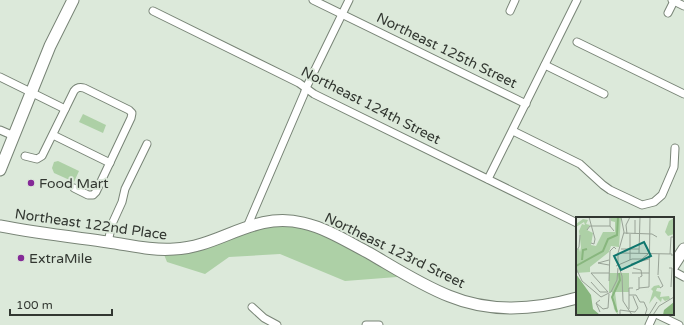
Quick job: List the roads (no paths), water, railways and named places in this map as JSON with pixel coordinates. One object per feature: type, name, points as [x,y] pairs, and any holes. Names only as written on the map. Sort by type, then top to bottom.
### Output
[{"type":"street","points":[[0,170],[50,46],[72,0]]},
{"type":"street","name":"Northeast 125th Street","points":[[313,0],[526,104]]},
{"type":"street","points":[[247,227],[306,88],[349,0]]},
{"type":"street","points":[[510,11],[515,0]]},
{"type":"street","points":[[488,179],[577,0]]},
{"type":"street","points":[[668,13],[673,0],[684,6]]},
{"type":"street","name":"Northeast 124th Street","points":[[153,11],[306,88],[314,94],[576,223]]},
{"type":"street","points":[[577,42],[684,94]]},
{"type":"street","points":[[545,65],[604,94]]},
{"type":"street","points":[[0,78],[65,109]]},
{"type":"street","points":[[25,156],[36,159],[42,156],[74,91],[78,88],[84,88],[129,110],[132,114],[131,118],[96,192],[93,195],[88,195],[74,188]]},
{"type":"street","points":[[0,130],[14,136]]},
{"type":"street","points":[[513,131],[580,164],[603,186],[642,205],[654,202],[662,195],[674,167],[675,148]]},
{"type":"street","points":[[53,135],[110,163]]},
{"type":"street","points":[[108,242],[112,224],[122,202],[125,189],[146,144]]},
{"type":"street","name":"Northeast 123rd Street","points":[[247,227],[261,222],[289,221],[303,223],[355,246],[431,288],[459,300],[482,306],[519,308],[542,306],[576,298]]},
{"type":"street","name":"Northeast 122nd Place","points":[[0,226],[161,249],[200,246],[247,227]]},
{"type":"street","points":[[674,264],[684,249]]},
{"type":"street","points":[[674,272],[684,277]]},
{"type":"street","points":[[252,307],[264,318],[277,325]]},
{"type":"street","points":[[648,325],[654,315]]},
{"type":"street","points":[[657,315],[679,325]]},
{"type":"street","points":[[366,325],[379,325]]},
{"type":"place","name":"Food Mart","points":[[31,183]]},
{"type":"place","name":"ExtraMile","points":[[21,258]]}]
